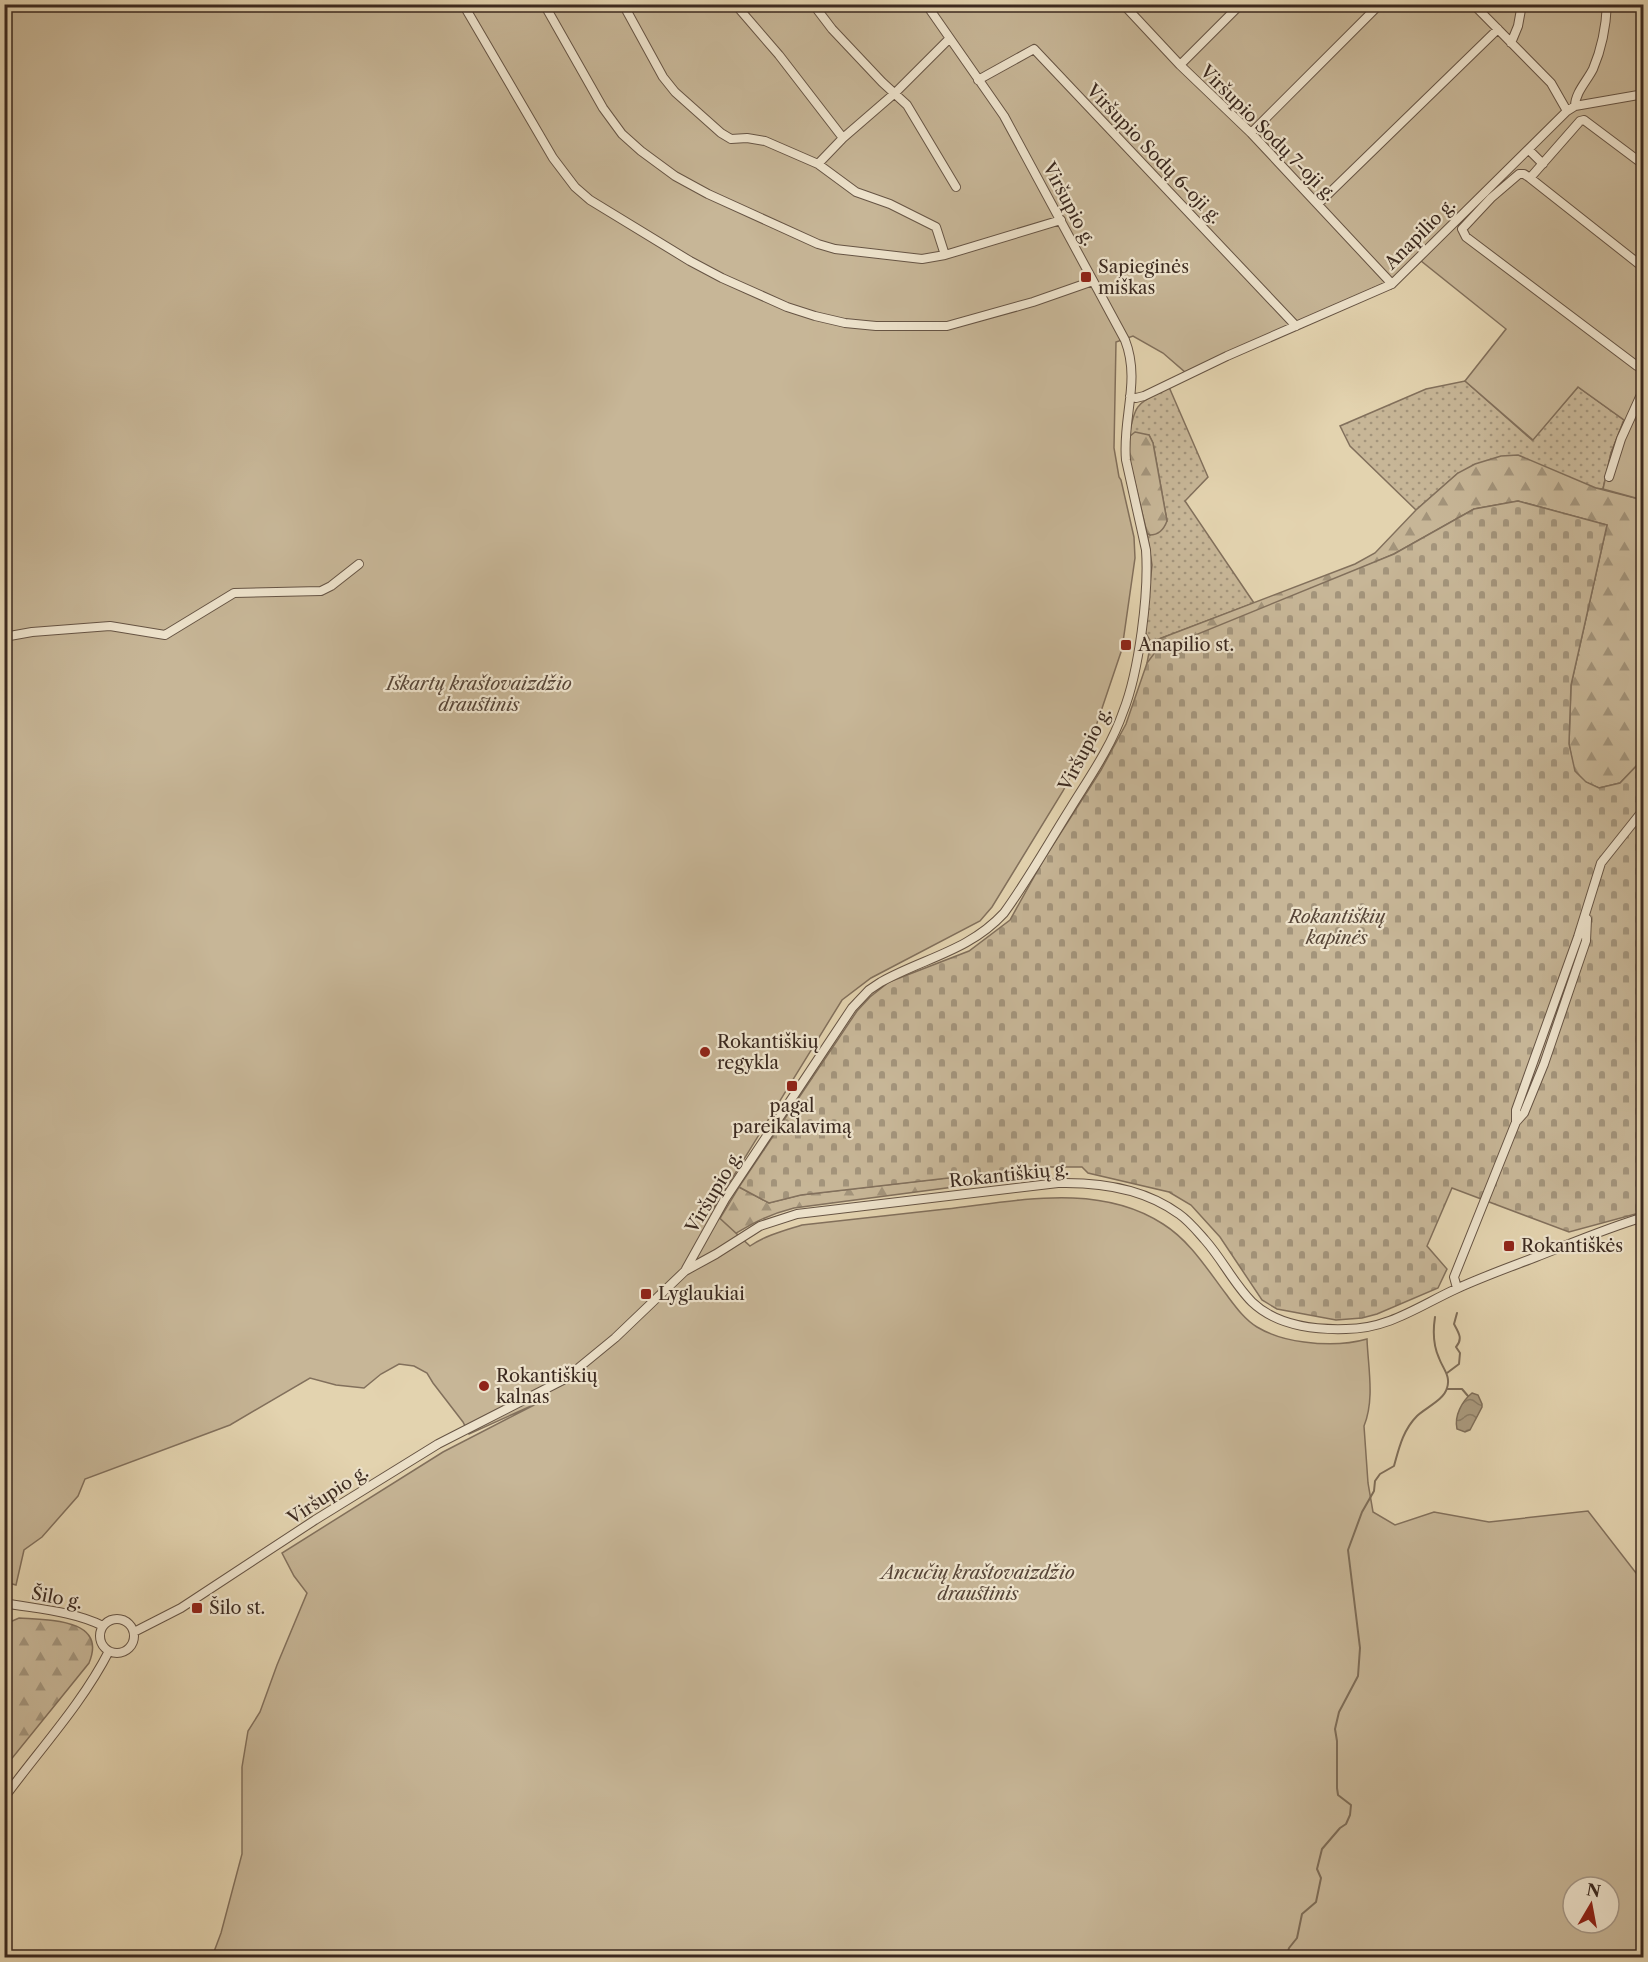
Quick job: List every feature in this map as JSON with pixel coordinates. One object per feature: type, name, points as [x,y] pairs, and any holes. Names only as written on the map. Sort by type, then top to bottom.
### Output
[{"type":"street","points":[[463,4],[552,158],[575,187],[590,200],[690,261],[787,307],[845,323],[876,326],[947,326],[1033,302],[1093,281]]},
{"type":"street","points":[[544,4],[612,122],[641,151],[675,176],[718,198],[826,246],[913,259],[931,258],[1061,220]]},
{"type":"street","points":[[623,4],[663,77],[675,92],[721,134],[731,139],[747,138],[765,141],[818,164],[856,192],[890,204],[936,227],[945,255]]},
{"type":"street","points":[[735,4],[779,55],[843,138]]},
{"type":"street","points":[[813,4],[832,29],[907,105],[956,187]]},
{"type":"street","name":"Viršupio g.","points":[[685,1271],[725,1199],[852,1008],[869,990],[881,982],[964,945],[990,928],[1015,898],[1104,754],[1123,713],[1131,685],[1146,581],[1146,550],[1125,453],[1125,430],[1133,375],[1131,357],[1125,340],[1004,116],[926,4]]},
{"type":"street","name":"Viršupio Sodų 7-oji g.","points":[[1123,4],[1179,65],[1251,134],[1392,284]]},
{"type":"street","points":[[1179,65],[1241,4]]},
{"type":"street","points":[[1251,134],[1380,4]]},
{"type":"street","points":[[1473,4],[1556,88],[1571,109]]},
{"type":"street","points":[[1511,43],[1518,26],[1522,4]]},
{"type":"street","points":[[1571,109],[1592,70],[1602,45],[1607,4]]},
{"type":"street","points":[[1318,204],[1498,29]]},
{"type":"street","points":[[818,164],[843,138],[896,93],[949,39]]},
{"type":"street","name":"Viršupio Sodų 6-oji g.","points":[[978,80],[1034,49],[1296,326]]},
{"type":"street","points":[[1571,109],[1644,94]]},
{"type":"street","name":"Anapilio g.","points":[[1130,396],[1143,396],[1392,284],[1456,218],[1571,109]]},
{"type":"street","points":[[1530,178],[1574,126],[1584,120],[1644,165]]},
{"type":"street","points":[[1529,150],[1543,164]]},
{"type":"street","points":[[1644,268],[1524,174],[1519,174],[1491,198],[1462,229],[1466,237],[1640,368],[1644,356]]},
{"type":"street","points":[[1609,477],[1621,439],[1644,388]]},
{"type":"street","points":[[4,637],[32,632],[110,626],[165,635],[234,593],[321,591],[359,564]]},
{"type":"street","points":[[1457,1288],[1454,1277],[1516,1122],[1516,1110],[1601,863],[1644,809]]},
{"type":"street","name":"Rokantiškių g.","points":[[654,1301],[685,1271],[760,1226],[797,1214],[1002,1189],[1080,1183],[1146,1196],[1162,1203],[1181,1216],[1197,1231],[1251,1300],[1265,1312],[1302,1326],[1348,1329],[1379,1325],[1406,1315],[1457,1288],[1644,1217]]},
{"type":"street","name":"Viršupio g.","points":[[109,1651],[114,1653],[125,1651],[133,1642],[134,1632],[189,1603],[315,1520],[438,1444],[565,1379],[615,1338],[654,1301]]},
{"type":"street","name":"Šilo g.","points":[[4,1603],[76,1616],[103,1626]]},
{"type":"street","points":[[4,1798],[99,1671],[109,1651],[100,1639],[103,1626],[111,1620],[121,1619],[129,1624],[134,1632]]},
{"type":"green space","points":[[5,5],[1643,5],[1643,500],[1603,489],[1611,453],[1624,420],[1578,387],[1533,440],[1465,381],[1506,329],[1421,261],[1391,289],[1385,283],[1185,372],[1163,353],[1133,336],[1116,342],[1114,448],[1134,537],[1135,558],[1122,649],[1093,735],[1063,791],[992,907],[980,921],[871,978],[842,1000],[712,1211],[750,1246],[768,1236],[802,1225],[1029,1199],[1085,1199],[1112,1203],[1138,1211],[1163,1224],[1182,1239],[1198,1256],[1240,1312],[1257,1327],[1280,1337],[1312,1343],[1344,1343],[1367,1339],[1370,1394],[1364,1426],[1368,1483],[1373,1512],[1395,1525],[1434,1512],[1489,1522],[1588,1511],[1643,1582],[1643,1957],[212,1957],[221,1933],[242,1854],[242,1767],[248,1731],[260,1712],[307,1593],[294,1576],[282,1553],[443,1452],[540,1402],[469,1434],[463,1422],[427,1373],[414,1366],[399,1364],[381,1374],[364,1388],[336,1385],[310,1378],[230,1425],[85,1479],[78,1496],[42,1537],[24,1550],[16,1585],[5,1582]]},
{"type":"green space","points":[[1465,381],[1532,440],[1578,387],[1624,420],[1611,453],[1603,489],[1458,473],[1416,510],[1350,446],[1340,426],[1426,389]]},
{"type":"green space","points":[[1169,387],[1208,477],[1185,501],[1254,603],[1151,642],[1145,632],[1152,565],[1147,533],[1150,535],[1167,521],[1153,443],[1149,435],[1129,437],[1133,416],[1140,405]]},
{"type":"green space","points":[[1135,432],[1149,435],[1153,443],[1167,521],[1160,531],[1153,535],[1147,533],[1129,458],[1129,437]]},
{"type":"green space","points":[[1518,455],[1596,488],[1643,500],[1643,759],[1620,783],[1599,788],[1585,782],[1574,771],[1569,744],[1571,685],[1607,525],[1518,501],[1474,509],[1394,554],[1152,658],[1147,663],[1151,642],[1355,564],[1375,553],[1416,510],[1458,473],[1475,464],[1501,456]]},
{"type":"green space","name":"Rokantiškių kapinės","points":[[1518,501],[1607,525],[1571,685],[1569,744],[1575,771],[1586,782],[1599,788],[1620,783],[1643,759],[1643,1212],[1569,1232],[1452,1188],[1427,1246],[1447,1269],[1438,1288],[1377,1314],[1336,1320],[1277,1309],[1262,1300],[1220,1237],[1191,1205],[1169,1192],[1088,1173],[1082,1167],[1045,1167],[801,1195],[769,1203],[739,1187],[857,1011],[870,997],[889,982],[969,951],[1010,920],[1044,859],[1101,770],[1126,724],[1147,663],[1156,651],[1394,554],[1474,509]]},
{"type":"green space","points":[[997,1172],[992,1182],[794,1208],[763,1219],[718,1244],[708,1238],[739,1187],[769,1203],[800,1195]]},
{"type":"green space","points":[[19,1618],[72,1624],[90,1637],[93,1648],[89,1663],[5,1767],[5,1621],[10,1622]]},
{"type":"water","points":[[1472,1393],[1478,1395],[1482,1407],[1470,1430],[1465,1432],[1457,1429],[1456,1424],[1462,1404]]},
{"type":"waterway","points":[[1447,1373],[1459,1364],[1460,1353],[1456,1347],[1459,1336],[1454,1324],[1457,1313]]},
{"type":"waterway","points":[[1286,1958],[1289,1948],[1297,1938],[1302,1914],[1316,1902],[1321,1878],[1317,1869],[1322,1849],[1346,1824],[1350,1815],[1351,1805],[1338,1795],[1335,1729],[1339,1712],[1358,1676],[1360,1648],[1348,1550],[1362,1512],[1374,1491],[1375,1481],[1380,1474],[1394,1466],[1402,1440],[1412,1421],[1434,1404],[1447,1388],[1447,1376],[1435,1343],[1435,1317]]},
{"type":"waterway","points":[[1447,1389],[1462,1389],[1468,1396]]},
{"type":"place","name":"Sapieginės miškas","points":[[1086,277]]},
{"type":"place","name":"Anapilio st.","points":[[1126,645]]},
{"type":"place","name":"Rokantiškių regykla","points":[[705,1052]]},
{"type":"place","name":"pagal pareikalavimą","points":[[792,1086]]},
{"type":"place","name":"Rokantiškės","points":[[1509,1246]]},
{"type":"place","name":"Lyglaukiai","points":[[646,1294]]},
{"type":"place","name":"Rokantiškių kalnas","points":[[484,1386]]},
{"type":"place","name":"Šilo st.","points":[[197,1608]]},
{"type":"park label","name":"Iškartų kraštovaizdžio draustinis","points":[[479,694]]},
{"type":"park label","name":"Ancučių kraštovaizdžio draustinis","points":[[978,1583]]}]
